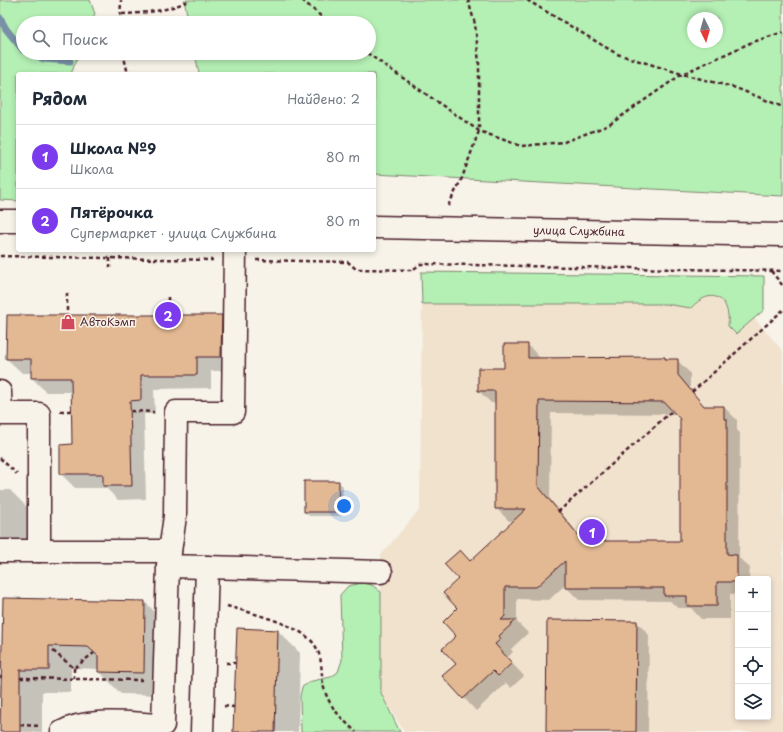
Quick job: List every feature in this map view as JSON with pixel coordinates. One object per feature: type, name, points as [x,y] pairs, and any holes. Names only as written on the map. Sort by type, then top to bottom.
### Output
[{"type":"street","points":[[0,221],[16,221]]},
{"type":"street","name":"улица Службина","points":[[376,227],[783,235]]},
{"type":"street","points":[[54,730],[87,724],[163,725],[169,559],[174,516],[176,412],[233,412],[235,255]]},
{"type":"street","points":[[0,392],[2,414],[39,414],[39,551]]},
{"type":"street","points":[[0,550],[169,559],[207,567],[381,572]]},
{"type":"street","points":[[202,732],[207,567]]},
{"type":"path","points":[[122,0],[122,14],[148,13],[179,6],[190,0]]},
{"type":"path","points":[[302,0],[321,16]]},
{"type":"path","points":[[438,228],[462,178],[479,131],[479,63],[475,24],[468,0]]},
{"type":"path","points":[[527,0],[617,54],[682,74],[736,88],[783,107]]},
{"type":"path","points":[[376,59],[479,131],[521,146],[564,142],[610,126],[682,74],[750,43],[783,32]]},
{"type":"path","points":[[125,60],[128,72]]},
{"type":"path","points":[[0,256],[110,258],[235,255],[348,262],[356,269],[412,270],[421,264],[783,271]]},
{"type":"path","points":[[110,258],[110,268]]},
{"type":"path","points":[[770,271],[783,286]]},
{"type":"path","points":[[67,293],[67,315]]},
{"type":"path","points":[[168,294],[168,315]]},
{"type":"path","points":[[692,392],[783,310]]},
{"type":"path","points":[[56,411],[72,411]]},
{"type":"path","points":[[131,411],[151,412]]},
{"type":"path","points":[[558,512],[672,411]]},
{"type":"path","points":[[206,600],[274,621],[299,631],[314,644],[322,662],[324,687],[330,704],[341,718],[356,732]]},
{"type":"path","points":[[53,651],[74,668]]},
{"type":"path","points":[[74,668],[94,653]]},
{"type":"path","points":[[74,668],[74,678]]},
{"type":"path","points":[[20,678],[164,680]]},
{"type":"path","points":[[20,725],[41,726],[54,730]]},
{"type":"shaded area","points":[[422,294],[735,296],[783,351],[783,732],[404,732],[381,693],[381,555],[420,509]]},
{"type":"green space","points":[[0,0],[90,0],[95,14],[94,16],[16,16],[16,60],[76,60],[72,72],[16,72],[16,201],[0,200]]},
{"type":"green space","points":[[184,0],[783,0],[783,196],[376,174],[376,72],[199,72],[196,60],[376,60],[376,16],[187,16]]},
{"type":"green space","points":[[421,272],[764,276],[764,310],[736,334],[728,326],[728,316],[723,302],[712,296],[698,301],[691,308],[665,304],[422,304]]},
{"type":"green space","points":[[362,583],[372,585],[381,592],[381,693],[400,732],[301,732],[300,696],[302,687],[312,681],[331,677],[338,672],[342,660],[340,595],[348,586]]},
{"type":"building","points":[[7,315],[222,315],[221,357],[197,357],[197,375],[141,375],[141,400],[130,401],[132,486],[103,486],[103,474],[60,474],[60,445],[72,444],[71,378],[31,378],[31,359],[6,359]]},
{"type":"building","points":[[504,344],[528,344],[528,358],[665,357],[665,359],[678,359],[678,375],[704,406],[724,406],[724,419],[727,419],[727,554],[737,555],[737,576],[735,576],[735,582],[717,582],[717,606],[687,606],[687,596],[664,596],[664,588],[565,588],[565,561],[536,587],[505,587],[505,616],[501,620],[516,620],[499,636],[501,639],[495,644],[512,663],[498,676],[493,671],[463,699],[442,676],[456,664],[442,649],[456,636],[443,622],[457,608],[443,593],[458,579],[444,564],[460,550],[470,561],[526,509],[495,509],[495,391],[478,391],[478,368],[504,368]],"holes":[[[539,401],[664,402],[680,419],[680,541],[583,541],[538,486]]]},
{"type":"building","points":[[304,481],[339,481],[338,512],[304,512]]},
{"type":"building","points":[[3,598],[145,601],[144,673],[98,672],[98,656],[88,647],[49,646],[49,670],[20,670],[20,732],[0,732]]},
{"type":"building","points":[[547,620],[637,621],[636,732],[546,732]]},
{"type":"building","points":[[237,628],[278,630],[275,732],[233,732]]},
{"type":"waterway","points":[[0,18],[6,29],[16,41]]},
{"type":"waterway","points":[[57,60],[70,61]]},
{"type":"place","name":"Пятёрочка","points":[[168,315]]},
{"type":"place","name":"АвтоКэмп","points":[[68,322]]},
{"type":"place","name":"Школа №9","points":[[592,532]]}]
